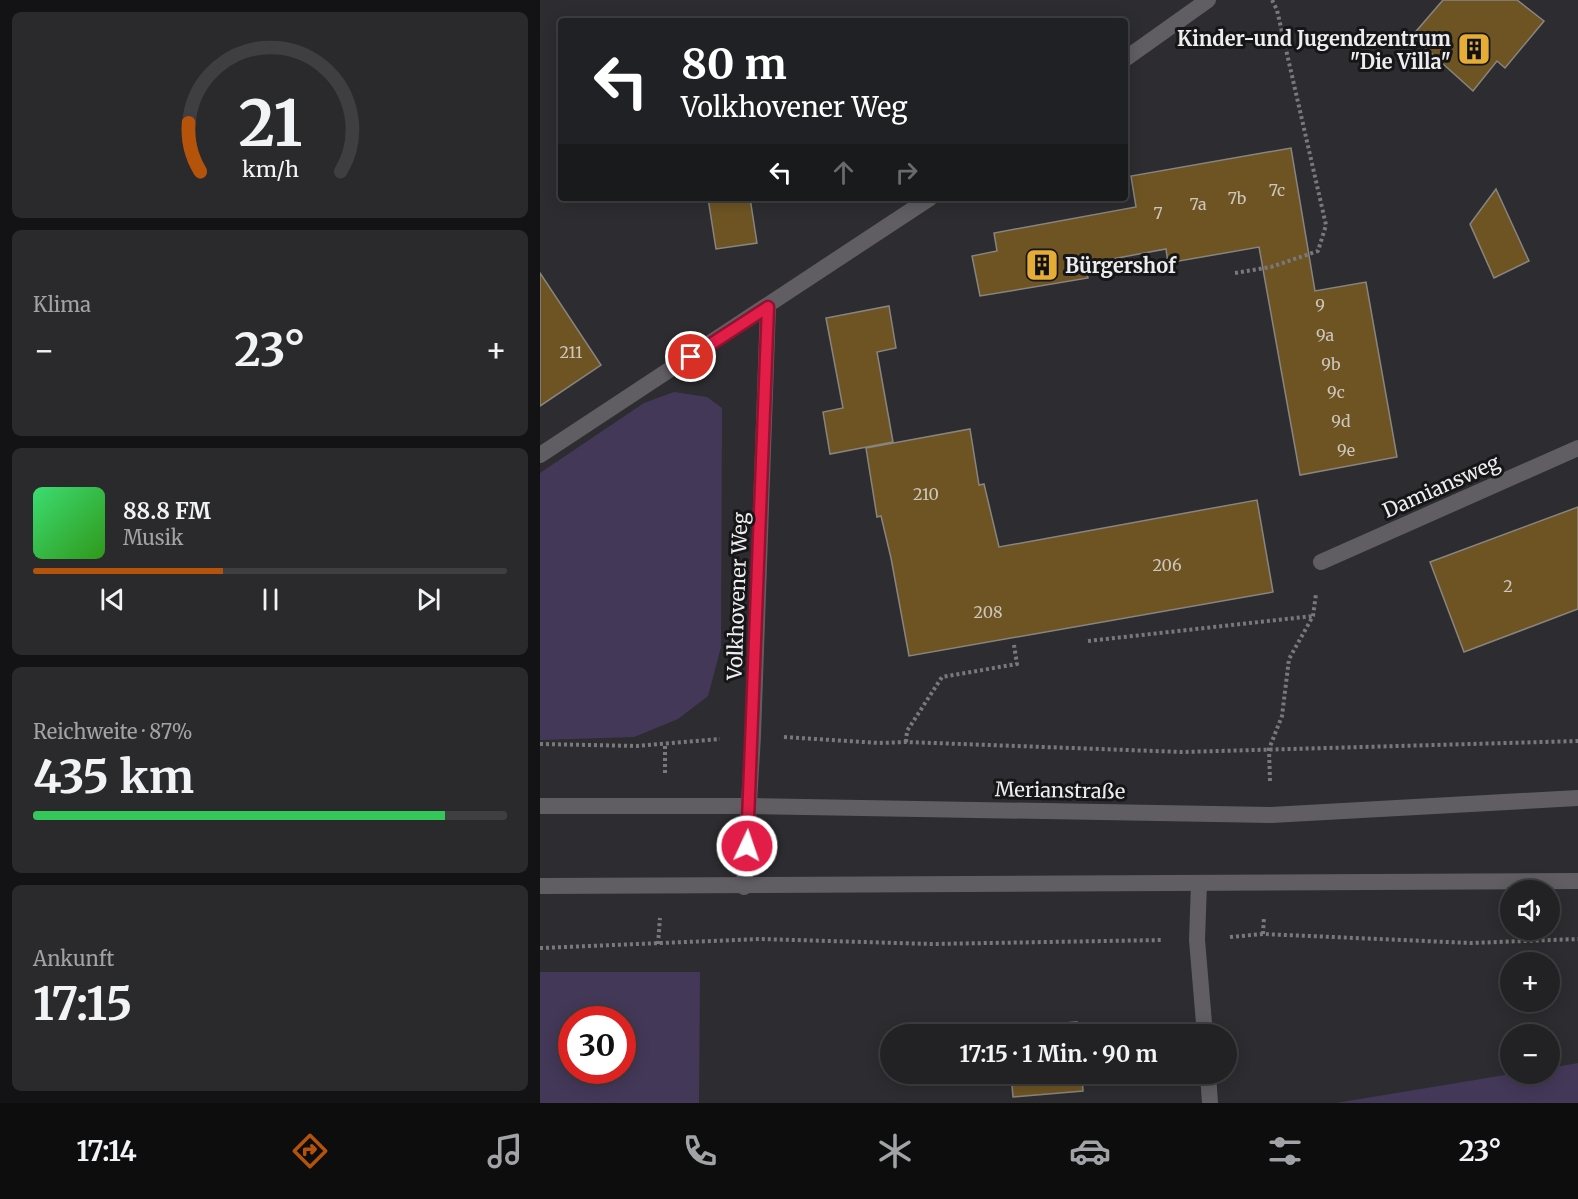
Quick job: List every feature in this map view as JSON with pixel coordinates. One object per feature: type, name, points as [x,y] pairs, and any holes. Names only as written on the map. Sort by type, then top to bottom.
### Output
[{"type":"street","points":[[1128,57],[1208,0]]},
{"type":"street","points":[[540,455],[768,307],[926,201]]},
{"type":"street","name":"Volkhovener Weg","points":[[744,887],[753,736],[768,307]]},
{"type":"street","name":"Damiansweg","points":[[1321,562],[1578,448]]},
{"type":"street","name":"Merianstraße","points":[[540,806],[749,806],[1271,815],[1578,798]]},
{"type":"street","points":[[540,886],[744,887],[1578,881]]},
{"type":"street","points":[[1198,883],[1197,940],[1204,1024]]},
{"type":"street","points":[[1209,1084],[1210,1103]]},
{"type":"path","points":[[1235,273],[1271,267],[1318,250],[1326,225],[1280,21],[1272,0]]},
{"type":"path","points":[[1271,815],[1269,749],[1282,716],[1289,659],[1313,616],[1321,562]]},
{"type":"path","points":[[1088,641],[1313,616]]},
{"type":"path","points":[[906,742],[907,731],[942,677],[1017,664],[1014,645]]},
{"type":"path","points":[[540,744],[665,744],[753,736],[835,738],[879,743],[906,742],[1182,752],[1578,741]]},
{"type":"path","points":[[664,806],[665,744]]},
{"type":"path","points":[[1263,934],[1268,882]]},
{"type":"path","points":[[658,944],[662,887]]},
{"type":"path","points":[[540,948],[760,939],[932,944],[1197,940],[1263,934],[1471,943],[1578,939]]},
{"type":"shaded area","points":[[674,392],[707,397],[722,408],[721,647],[708,696],[678,719],[634,737],[540,740],[540,473],[644,403]]},
{"type":"shaded area","points":[[540,972],[700,972],[699,1103],[540,1103]]},
{"type":"shaded area","points":[[1578,1063],[1578,1103],[1336,1103],[1500,1076],[1500,1084],[1560,1084],[1560,1066]]},
{"type":"building","name":"Kinder-und Jugendzentrum \"Die Villa\"","points":[[1443,0],[1517,0],[1544,21],[1505,68],[1497,61],[1473,91],[1412,36]]},
{"type":"building","points":[[1291,148],[1315,291],[1366,282],[1397,457],[1300,475],[1259,247],[1168,263],[1166,249],[1085,264],[1088,278],[980,296],[972,256],[997,251],[994,233],[1136,207],[1131,176]]},
{"type":"building","points":[[1496,189],[1529,261],[1494,278],[1470,224]]},
{"type":"building","points":[[708,201],[750,201],[757,243],[716,249]]},
{"type":"building","points":[[540,273],[601,365],[540,406]]},
{"type":"building","points":[[889,306],[896,348],[877,352],[893,442],[830,454],[823,412],[843,408],[826,318]]},
{"type":"building","points":[[970,429],[979,485],[984,484],[999,547],[1257,500],[1273,592],[909,656],[891,558],[881,516],[877,517],[866,448]]},
{"type":"building","points":[[1578,507],[1578,609],[1464,652],[1430,562]]},
{"type":"building","points":[[1077,1022],[1077,1024],[1049,1024]]},
{"type":"building","points":[[1012,1084],[1083,1084],[1083,1091],[1013,1097]]},
{"type":"place","name":"Kinder-und Jugendzentrum \"Die Villa\"","points":[[1474,49]]},
{"type":"place","name":"Bürgershof","points":[[1042,265]]},
{"type":"route","points":[[691,357],[768,307],[747,846]]}]
